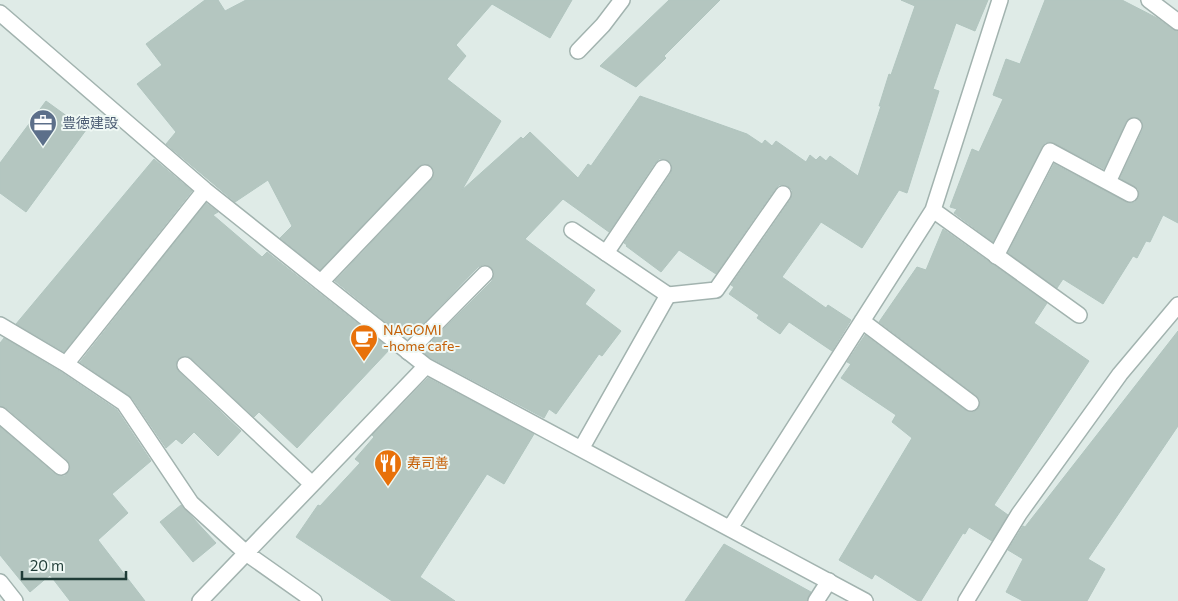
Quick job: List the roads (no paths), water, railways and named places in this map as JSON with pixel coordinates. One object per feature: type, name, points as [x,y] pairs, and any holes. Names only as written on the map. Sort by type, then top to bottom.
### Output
[{"type":"street","points":[[578,51],[603,25],[622,0]]},
{"type":"street","points":[[730,528],[933,210],[1000,0]]},
{"type":"street","points":[[1149,0],[1178,22]]},
{"type":"street","points":[[0,12],[205,190],[426,366],[865,601]]},
{"type":"street","points":[[1108,182],[1134,126]]},
{"type":"street","points":[[996,256],[1050,151],[1130,194]]},
{"type":"street","points":[[606,253],[662,168]]},
{"type":"street","points":[[321,282],[425,174]]},
{"type":"street","points":[[66,364],[205,190]]},
{"type":"street","points":[[572,230],[668,295],[716,290],[783,194]]},
{"type":"street","points":[[933,210],[1079,315]]},
{"type":"street","points":[[408,352],[485,274]]},
{"type":"street","points":[[581,448],[668,295]]},
{"type":"street","points":[[966,601],[1019,514],[1120,374],[1178,305]]},
{"type":"street","points":[[862,321],[971,402]]},
{"type":"street","points":[[0,325],[66,364],[124,402],[191,503],[246,553],[314,601]]},
{"type":"street","points":[[185,365],[312,484]]},
{"type":"street","points":[[205,599],[246,553],[426,366]]},
{"type":"street","points":[[0,415],[61,467]]},
{"type":"street","points":[[0,582],[14,601]]},
{"type":"street","points":[[816,601],[829,582]]},
{"type":"place","name":"豊徳建設","points":[[43,147]]},
{"type":"place","name":"NAGOMI -home cafe-","points":[[364,362]]},
{"type":"place","name":"寿司善","points":[[388,487]]}]
